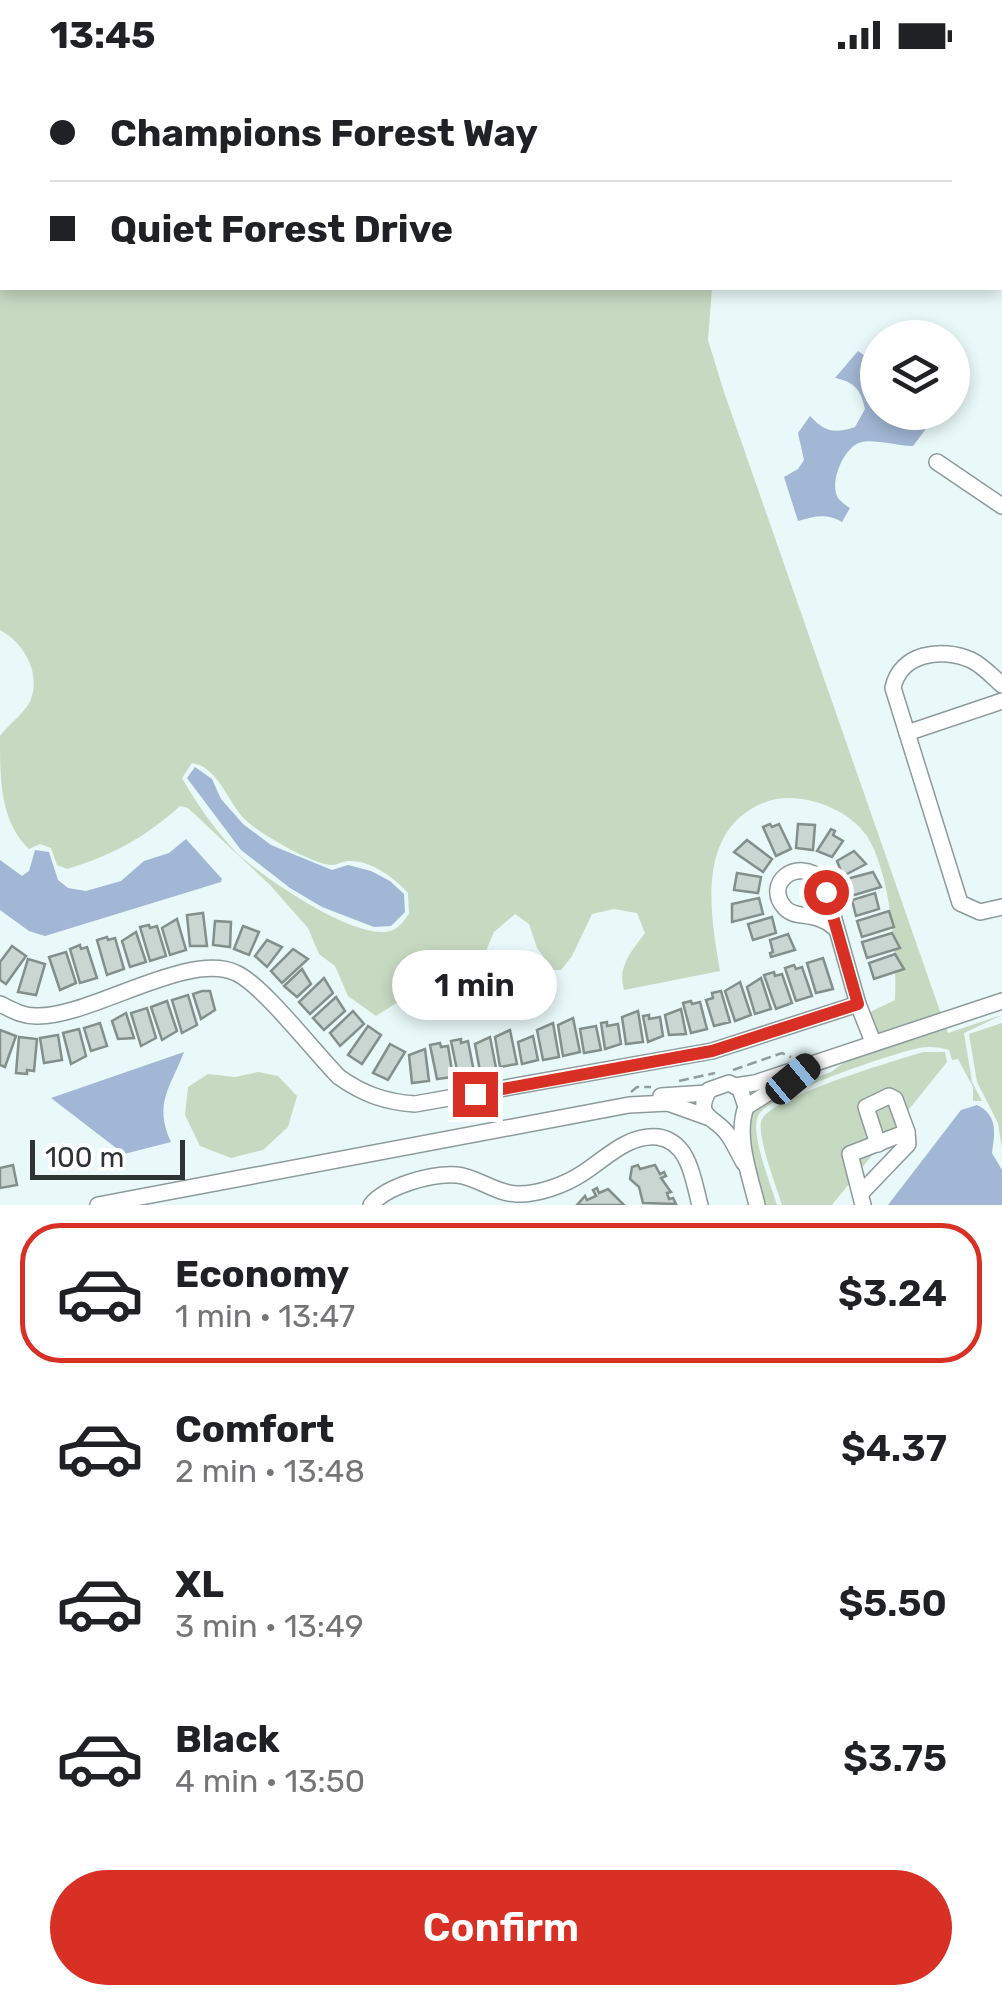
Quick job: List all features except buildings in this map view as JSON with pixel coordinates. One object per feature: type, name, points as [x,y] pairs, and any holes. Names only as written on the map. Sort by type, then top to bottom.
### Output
[{"type":"street","points":[[937,462],[1002,506]]},
{"type":"street","points":[[1002,684],[966,658],[930,654],[915,658],[898,674],[893,688],[960,903],[980,912],[1002,906]]},
{"type":"street","points":[[907,733],[1002,702]]},
{"type":"street","points":[[835,928],[873,1042]]},
{"type":"street","points":[[0,1004],[18,1014],[48,1016],[188,971],[218,967],[246,978],[339,1077],[356,1089],[394,1102],[415,1104],[712,1051],[858,1004]]},
{"type":"street","points":[[629,1105],[651,1096],[707,1093],[734,1078],[755,1083],[1002,1001]]},
{"type":"street","points":[[746,1106],[810,1065]]},
{"type":"street","points":[[734,1078],[744,1094],[742,1123],[757,1205]]},
{"type":"street","points":[[707,1093],[703,1104],[707,1117]]},
{"type":"street","points":[[863,1198],[908,1144],[895,1099],[889,1096],[866,1107],[878,1144]]},
{"type":"street","points":[[107,1204],[629,1105],[668,1103],[707,1117],[727,1132],[748,1170]]},
{"type":"street","points":[[863,1198],[850,1154],[907,1132]]},
{"type":"street","points":[[371,1205],[379,1196],[421,1180],[458,1175],[517,1194],[548,1188],[581,1175],[614,1150],[642,1138],[660,1138],[674,1143],[687,1158],[700,1205]]},
{"type":"path","points":[[734,1078],[782,1052]]},
{"type":"path","points":[[666,1084],[716,1073]]},
{"type":"path","points":[[637,1087],[650,1087]]},
{"type":"green space","points":[[0,290],[712,290],[708,340],[724,392],[941,1014],[877,1035],[868,1013],[895,1000],[895,982],[891,916],[875,852],[861,829],[838,811],[788,798],[751,809],[734,823],[722,841],[712,882],[713,928],[720,971],[624,990],[624,967],[645,933],[637,913],[614,909],[592,914],[561,970],[553,970],[537,948],[529,924],[515,914],[494,932],[478,969],[467,979],[398,1002],[376,1016],[348,996],[335,966],[319,954],[308,928],[270,885],[188,808],[180,806],[127,844],[67,869],[57,865],[51,848],[40,844],[29,849],[7,813],[0,736],[29,704],[34,679],[23,650],[0,630]],"holes":[[[192,763],[210,772],[242,816],[277,842],[324,864],[356,861],[389,876],[408,893],[409,914],[393,930],[358,928],[312,906],[267,877],[229,845],[182,778]]]},
{"type":"green space","points":[[1002,1015],[964,1033],[972,1082],[982,1101],[973,1101],[973,1087],[949,1050],[927,1047],[832,1076],[766,1108],[758,1116],[757,1135],[777,1205],[763,1205],[749,1144],[753,1110],[796,1085],[831,1072],[856,1054],[945,1025],[948,1033]]},
{"type":"green space","points":[[1002,1023],[1002,1149],[998,1123],[977,1082],[969,1034]]},
{"type":"green space","points":[[923,1052],[945,1052],[947,1062],[832,1205],[782,1205],[762,1140],[761,1122],[768,1112],[833,1081]]},
{"type":"green space","points":[[258,1072],[278,1076],[297,1096],[288,1127],[263,1150],[231,1158],[200,1146],[185,1115],[188,1087],[208,1074],[235,1077]]},
{"type":"water","points":[[860,352],[860,395],[848,382],[835,378]]},
{"type":"water","points":[[810,416],[830,430],[855,427],[860,418],[860,430],[925,430],[913,446],[864,442],[853,446],[839,467],[835,484],[838,498],[850,508],[842,522],[820,516],[798,521],[784,477],[804,460],[798,433]]},
{"type":"water","points":[[195,767],[212,779],[221,799],[243,824],[271,845],[332,870],[348,865],[371,871],[404,894],[405,912],[391,926],[374,927],[322,907],[290,888],[241,850],[187,778]]},
{"type":"water","points":[[186,839],[221,882],[45,936],[29,931],[0,910],[0,860],[22,876],[29,871],[35,850],[49,852],[58,880],[68,888],[86,891],[121,881],[144,861],[169,853]]},
{"type":"water","points":[[184,1052],[164,1106],[171,1142],[124,1154],[51,1098]]},
{"type":"water","points":[[977,1105],[989,1114],[994,1125],[992,1153],[1002,1170],[1002,1205],[888,1205],[961,1110]]},
{"type":"route","points":[[475,1094],[712,1051],[858,1004],[826,892]]}]
